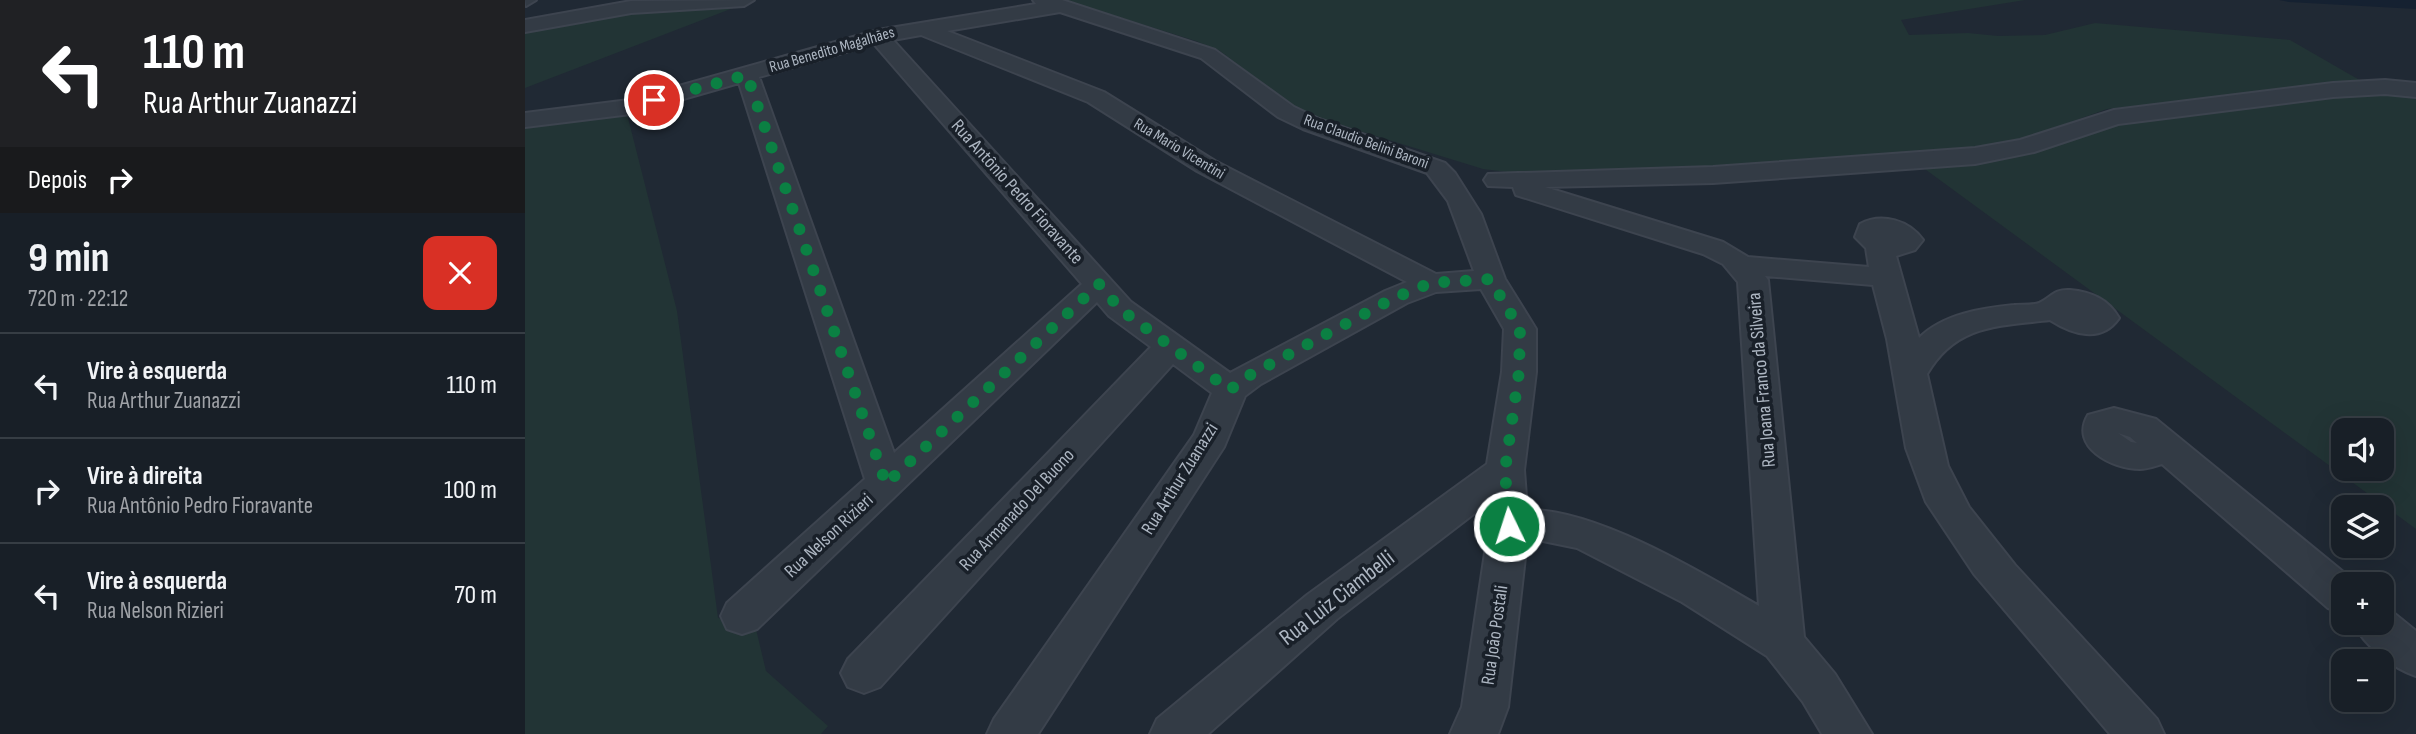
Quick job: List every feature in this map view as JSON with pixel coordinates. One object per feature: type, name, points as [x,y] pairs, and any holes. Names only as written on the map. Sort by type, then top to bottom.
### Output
[{"type":"street","points":[[525,26],[631,7],[744,0]]},
{"type":"street","name":"Rua Benedito Magalhães","points":[[525,120],[631,107],[878,36],[1051,3]]},
{"type":"street","name":"Rua Claudio Belini Baroni","points":[[1051,3],[1208,54],[1286,112],[1311,124],[1436,168],[1445,176]]},
{"type":"street","name":"Rua Mario Vicentini","points":[[921,28],[1096,97],[1151,134],[1206,166],[1431,283]]},
{"type":"street","name":"Rua Antônio Pedro Fioravante","points":[[878,36],[1120,309],[1230,390]]},
{"type":"street","points":[[747,75],[886,484]]},
{"type":"street","points":[[1445,176],[1497,180],[1725,175],[1975,156],[2025,147],[2114,117],[2343,89],[2385,87],[2416,90]]},
{"type":"street","name":"Rua João Postali","points":[[1445,176],[1462,202],[1488,267],[1490,279],[1520,329],[1519,372],[1505,470],[1509,526],[1487,696],[1474,734]]},
{"type":"street","points":[[1497,180],[1713,248],[1747,276],[1887,282]]},
{"type":"street","name":"Rua Joana Franco da Silveira","points":[[1747,276],[1783,643]]},
{"type":"street","points":[[1230,390],[1248,376],[1396,297],[1431,283],[1490,279]]},
{"type":"street","points":[[1887,282],[1907,319],[1925,325],[1938,326],[2056,310]]},
{"type":"street","points":[[1887,282],[1930,469],[1944,499],[1965,535],[2140,734]]},
{"type":"street","name":"Rua Nelson Rizieri","points":[[742,616],[1099,284]]},
{"type":"street","points":[[1909,375],[1931,341],[1964,322]]},
{"type":"street","name":"Rua Armanado Del Buono","points":[[864,673],[1170,347]]},
{"type":"street","name":"Rua Arthur Zuanazzi","points":[[1011,734],[1211,438],[1230,390]]},
{"type":"street","points":[[2156,439],[2331,586]]},
{"type":"street","name":"Rua Luiz Ciambelli","points":[[1174,734],[1322,607],[1505,470]]},
{"type":"street","points":[[1509,526],[1538,525],[1585,535],[1697,590],[1783,643],[1819,688],[1848,734]]},
{"type":"street","points":[[2389,635],[2416,657]]},
{"type":"shaded area","points":[[1064,0],[2025,0],[1901,20],[1909,35],[2045,35],[2095,23],[2290,40],[2363,82],[2107,109],[2007,145],[1744,168],[1515,173],[1483,169],[1311,116],[1297,110],[1220,51]]},
{"type":"shaded area","points":[[741,5],[525,88],[525,30],[650,10]]},
{"type":"shaded area","points":[[2328,93],[2416,93],[2416,529],[2394,513],[2394,495],[2370,495],[2351,481],[2394,481],[2394,418],[2331,418],[2331,467],[1918,164],[2114,123]]},
{"type":"shaded area","points":[[626,110],[677,311],[718,618],[755,625],[766,671],[828,726],[821,734],[525,734],[525,122]]},
{"type":"water","points":[[2279,0],[2416,0],[2416,9],[2289,2]]},
{"type":"route","points":[[654,100],[747,75],[886,484],[1099,284],[1120,309],[1230,390],[1248,376],[1396,297],[1431,283],[1490,279],[1520,329],[1519,372],[1505,470],[1509,526]]}]
